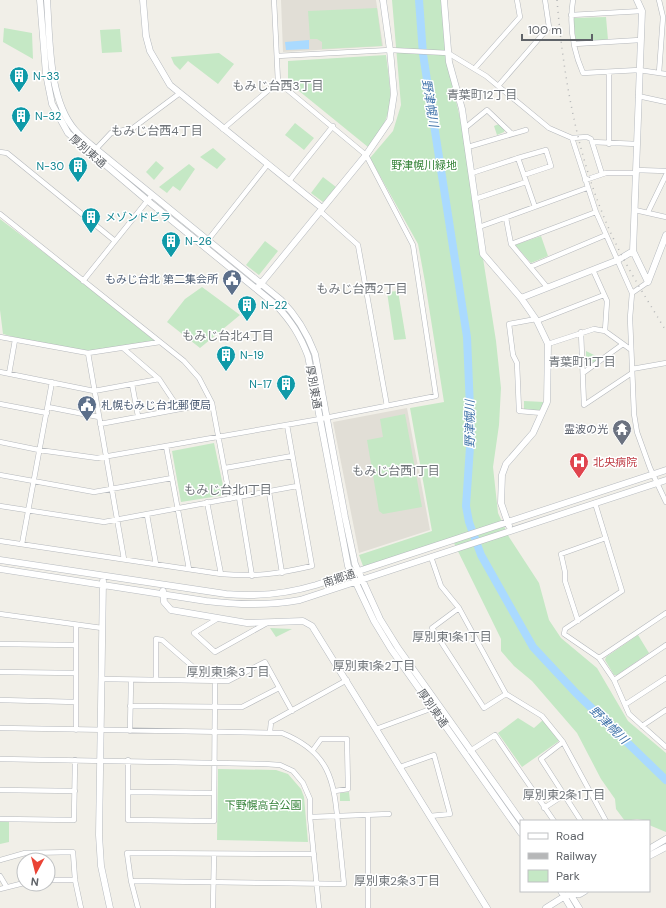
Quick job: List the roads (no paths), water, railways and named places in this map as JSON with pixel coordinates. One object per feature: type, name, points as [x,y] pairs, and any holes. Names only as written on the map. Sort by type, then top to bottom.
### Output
[{"type":"street","name":"厚別東通","points":[[40,0],[46,74],[52,104],[68,133],[148,201],[294,313],[308,336],[315,354],[345,517],[361,580],[380,619],[391,636],[470,751],[520,820]]},
{"type":"street","name":"厚別東通","points":[[47,0],[52,75],[60,103],[74,130],[208,240],[259,286],[290,319],[301,338],[308,356],[337,517],[354,582],[374,621],[520,832]]},
{"type":"street","points":[[143,0],[146,36],[150,50],[170,85],[289,181],[358,245],[387,406]]},
{"type":"street","points":[[0,442],[86,458],[106,456],[327,418],[436,396],[413,245],[366,155],[333,126],[278,82],[274,0]]},
{"type":"street","points":[[259,286],[366,155],[390,120],[394,94],[383,0]]},
{"type":"street","points":[[444,0],[445,53],[462,109],[484,254],[521,298],[537,320],[548,344],[547,402],[533,433],[506,464],[502,475],[501,503],[511,531]]},
{"type":"street","points":[[475,68],[520,17],[517,0]]},
{"type":"street","points":[[498,86],[549,27],[545,0]]},
{"type":"street","points":[[573,0],[571,15],[574,44],[578,61],[583,73],[639,70],[666,74]]},
{"type":"street","points":[[637,0],[642,11],[636,144],[634,251],[648,282]]},
{"type":"street","points":[[659,0],[665,18],[664,44],[659,73]]},
{"type":"street","points":[[571,15],[642,11]]},
{"type":"street","points":[[574,44],[640,40]]},
{"type":"street","points":[[277,56],[390,50],[445,53],[475,68],[549,128],[572,138],[587,137],[591,139],[602,174]]},
{"type":"street","points":[[609,72],[609,144]]},
{"type":"street","points":[[223,129],[278,82]]},
{"type":"street","points":[[96,149],[111,133],[133,128],[180,93]]},
{"type":"street","points":[[638,96],[666,102]]},
{"type":"street","points":[[465,128],[487,110],[512,134]]},
{"type":"street","points":[[289,181],[333,126]]},
{"type":"street","points":[[468,147],[526,130]]},
{"type":"street","points":[[572,138],[596,212],[632,293],[630,349],[632,395],[637,432],[656,483],[666,502]]},
{"type":"street","points":[[592,142],[609,144],[636,144]]},
{"type":"street","points":[[472,173],[546,150],[551,166],[524,175]]},
{"type":"street","points":[[0,152],[7,152],[115,241]]},
{"type":"street","points":[[518,158],[535,207]]},
{"type":"street","points":[[208,240],[268,164]]},
{"type":"street","points":[[585,180],[606,172],[666,171]]},
{"type":"street","points":[[648,212],[666,175]]},
{"type":"street","points":[[475,199],[526,182]]},
{"type":"street","points":[[479,227],[587,188]]},
{"type":"street","points":[[83,281],[152,195]]},
{"type":"street","points":[[635,210],[666,217]]},
{"type":"street","points":[[511,244],[596,212]]},
{"type":"street","points":[[0,214],[184,361],[199,378],[212,403],[230,499]]},
{"type":"street","points":[[506,218],[511,244],[547,287]]},
{"type":"street","points":[[530,267],[606,235]]},
{"type":"street","points":[[632,293],[648,282],[666,235]]},
{"type":"street","points":[[521,298],[618,260],[634,251]]},
{"type":"street","points":[[593,270],[607,301],[605,331]]},
{"type":"street","points":[[542,413],[519,411],[517,363],[513,355],[509,324],[537,320],[604,295]]},
{"type":"street","points":[[548,344],[594,329],[605,331],[630,349]]},
{"type":"street","points":[[582,332],[584,405],[632,371],[666,363]]},
{"type":"street","points":[[0,337],[88,353],[160,342]]},
{"type":"street","points":[[9,374],[15,340]]},
{"type":"street","points":[[583,373],[623,344]]},
{"type":"street","points":[[123,348],[159,379],[179,409]]},
{"type":"street","points":[[88,353],[124,559]]},
{"type":"street","points":[[0,372],[94,391],[159,379]]},
{"type":"street","points":[[22,544],[52,382]]},
{"type":"street","points":[[132,384],[138,416]]},
{"type":"street","points":[[100,424],[212,403]]},
{"type":"street","points":[[0,404],[99,417]]},
{"type":"street","points":[[0,540],[221,574],[252,576],[282,573],[312,566],[287,425]]},
{"type":"street","points":[[166,446],[189,569]]},
{"type":"street","points":[[225,468],[292,456]]},
{"type":"street","name":"南郷通","points":[[0,560],[226,594],[260,596],[304,589],[666,470]]},
{"type":"street","points":[[0,475],[94,492],[172,478]]},
{"type":"street","name":"南郷通","points":[[0,569],[225,604],[266,605],[300,600],[666,480]]},
{"type":"street","points":[[0,506],[104,522],[297,486]]},
{"type":"street","points":[[268,492],[282,573]]},
{"type":"street","points":[[239,497],[252,576]]},
{"type":"street","points":[[207,502],[221,574]]},
{"type":"street","points":[[595,503],[622,591],[565,629],[564,634],[599,658],[614,680],[626,704],[629,714],[665,745]]},
{"type":"street","points":[[147,515],[156,564]]},
{"type":"street","points":[[578,621],[565,581],[565,572],[561,554],[606,538]]},
{"type":"street","points":[[431,557],[441,586],[459,608],[506,694],[542,716],[563,742],[605,820]]},
{"type":"street","points":[[103,576],[99,835],[101,866],[110,908]]},
{"type":"street","points":[[164,585],[164,602],[171,610],[247,623],[303,622],[312,626],[347,680],[487,908]]},
{"type":"street","points":[[459,608],[432,628],[484,708],[506,694]]},
{"type":"street","points":[[599,658],[666,613]]},
{"type":"street","points":[[0,614],[102,628]]},
{"type":"street","points":[[218,619],[194,633],[215,652],[268,622]]},
{"type":"street","points":[[76,625],[76,730]]},
{"type":"street","points":[[156,680],[156,640],[162,640],[192,666],[191,680]]},
{"type":"street","points":[[0,644],[75,645]]},
{"type":"street","points":[[614,680],[666,645]]},
{"type":"street","points":[[102,679],[228,681],[265,662],[292,710]]},
{"type":"street","points":[[0,672],[75,673]]},
{"type":"street","points":[[626,704],[666,678]]},
{"type":"street","points":[[130,731],[131,680]]},
{"type":"street","points":[[270,732],[272,722],[347,680]]},
{"type":"street","points":[[128,760],[128,820],[214,821],[216,681]]},
{"type":"street","points":[[130,706],[242,707],[280,688]]},
{"type":"street","points":[[0,700],[76,702]]},
{"type":"street","points":[[376,729],[433,708]]},
{"type":"street","points":[[642,726],[666,710]]},
{"type":"street","points":[[0,728],[282,733],[296,739],[312,750],[328,771],[335,790],[344,884],[131,881]]},
{"type":"street","points":[[470,751],[495,735],[553,820]]},
{"type":"street","points":[[312,750],[321,739],[347,739],[348,789],[335,790]]},
{"type":"street","points":[[563,742],[541,759],[580,820]]},
{"type":"street","points":[[400,767],[434,755],[450,814],[430,816]]},
{"type":"street","points":[[0,759],[128,760],[265,764],[280,765],[293,771],[303,783],[310,799],[310,817],[318,883],[319,908]]},
{"type":"street","points":[[0,819],[74,820],[75,760]]},
{"type":"street","points":[[0,790],[75,791]]},
{"type":"street","points":[[128,792],[214,793]]},
{"type":"street","points":[[544,808],[564,795]]},
{"type":"street","points":[[310,817],[389,814]]},
{"type":"street","points":[[368,815],[368,908]]},
{"type":"street","points":[[650,848],[666,839]]},
{"type":"street","points":[[650,855],[666,847]]},
{"type":"street","points":[[0,860],[25,853],[72,852],[75,880],[81,908]]},
{"type":"street","points":[[138,908],[131,881],[127,853],[314,854]]},
{"type":"street","points":[[213,908],[214,854]]},
{"type":"street","points":[[0,876],[6,886]]},
{"type":"street","points":[[56,880],[75,880]]},
{"type":"street","points":[[0,889],[6,886],[16,884]]},
{"type":"street","points":[[546,908],[569,894],[580,894],[583,892]]},
{"type":"street","points":[[569,894],[571,908]]},
{"type":"street","points":[[569,894],[579,908]]},
{"type":"water","points":[[309,40],[309,49],[286,50],[285,42]]},
{"type":"waterway","name":"野津幌川","points":[[419,0],[423,54],[467,337],[471,432],[466,506],[469,522],[481,555],[533,647],[576,693],[666,780]]},
{"type":"railway","points":[[557,0],[569,96],[584,159],[594,190],[605,221],[619,250],[666,331]]},
{"type":"place","name":"N-33","points":[[19,93]]},
{"type":"place","name":"N-32","points":[[21,133]]},
{"type":"place","name":"N-30","points":[[78,183]]},
{"type":"place","name":"メゾンドビラ","points":[[91,234]]},
{"type":"place","name":"N-26","points":[[171,258]]},
{"type":"place","name":"もみじ台北 第二集会所","points":[[232,296]]},
{"type":"place","name":"N-22","points":[[247,322]]},
{"type":"place","name":"N-19","points":[[226,372]]},
{"type":"place","name":"N-17","points":[[286,401]]},
{"type":"place","name":"札幌もみじ台北郵便局","points":[[87,422]]},
{"type":"place","name":"霊波の光","points":[[622,446]]},
{"type":"place","name":"北央病院","points":[[579,479]]},
{"type":"district","name":"もみじ台西3丁目","points":[[278,86]]},
{"type":"district","name":"青葉町12丁目","points":[[482,95]]},
{"type":"district","name":"もみじ台西4丁目","points":[[157,131]]},
{"type":"district","name":"もみじ台西2丁目","points":[[362,289]]},
{"type":"district","name":"もみじ台北4丁目","points":[[228,336]]},
{"type":"district","name":"青葉町11丁目","points":[[582,362]]},
{"type":"district","name":"もみじ台西1丁目","points":[[396,471]]},
{"type":"district","name":"もみじ台北1丁目","points":[[228,490]]},
{"type":"district","name":"厚別東1条1丁目","points":[[452,637]]},
{"type":"district","name":"厚別東1条2丁目","points":[[374,666]]},
{"type":"district","name":"厚別東1条3丁目","points":[[228,672]]},
{"type":"district","name":"厚別東2条1丁目","points":[[564,795]]},
{"type":"district","name":"厚別東2条3丁目","points":[[397,881]]},
{"type":"park label","name":"野津幌川緑地","points":[[424,165]]},
{"type":"park label","name":"下野幌高台公園","points":[[263,805]]}]
